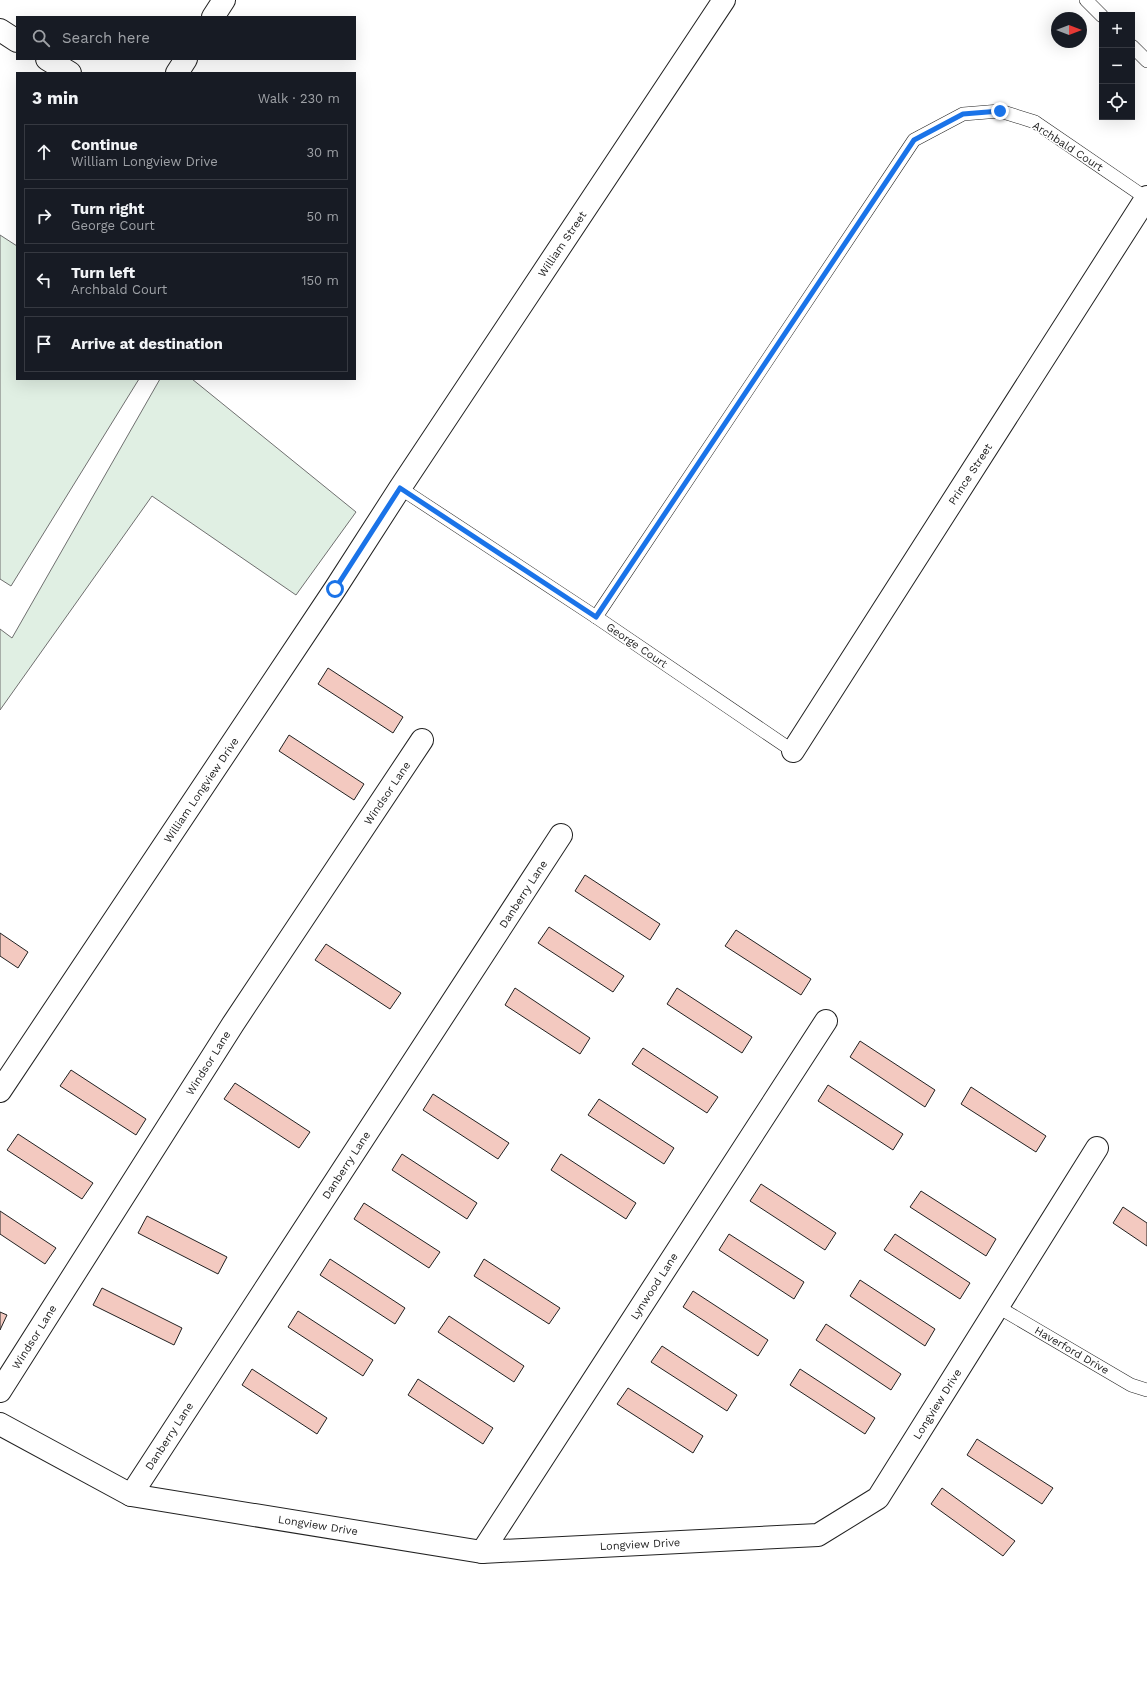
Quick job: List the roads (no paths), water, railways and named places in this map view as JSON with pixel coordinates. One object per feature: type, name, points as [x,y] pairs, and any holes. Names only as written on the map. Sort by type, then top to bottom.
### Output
[{"type":"street","points":[[214,16],[224,0]]},
{"type":"street","name":"William Street","points":[[400,488],[724,0]]},
{"type":"street","points":[[0,30],[16,40]]},
{"type":"street","points":[[49,60],[68,72]]},
{"type":"street","points":[[178,72],[185,60]]},
{"type":"street","name":"Prince Street","points":[[793,751],[1147,198]]},
{"type":"street","name":"William Longview Drive","points":[[0,1091],[331,595],[400,488]]},
{"type":"street","name":"Windsor Lane","points":[[0,1390],[233,1024],[422,740]]},
{"type":"street","name":"Danberry Lane","points":[[130,1494],[561,836]]},
{"type":"street","name":"Lynwood Lane","points":[[482,1552],[826,1020]]},
{"type":"street","name":"Longview Drive","points":[[0,1424],[130,1494],[482,1552],[818,1535],[878,1498],[1097,1148]]},
{"type":"lane","points":[[1086,0],[1099,13]]},
{"type":"lane","points":[[1134,48],[1147,61]]},
{"type":"lane","name":"Archbald Court","points":[[596,617],[914,140],[963,114],[1000,111],[1035,122],[1147,198]]},
{"type":"lane","name":"George Court","points":[[400,488],[596,617],[793,751]]},
{"type":"lane","name":"Haverford Drive","points":[[998,1307],[1131,1385],[1147,1390]]}]
